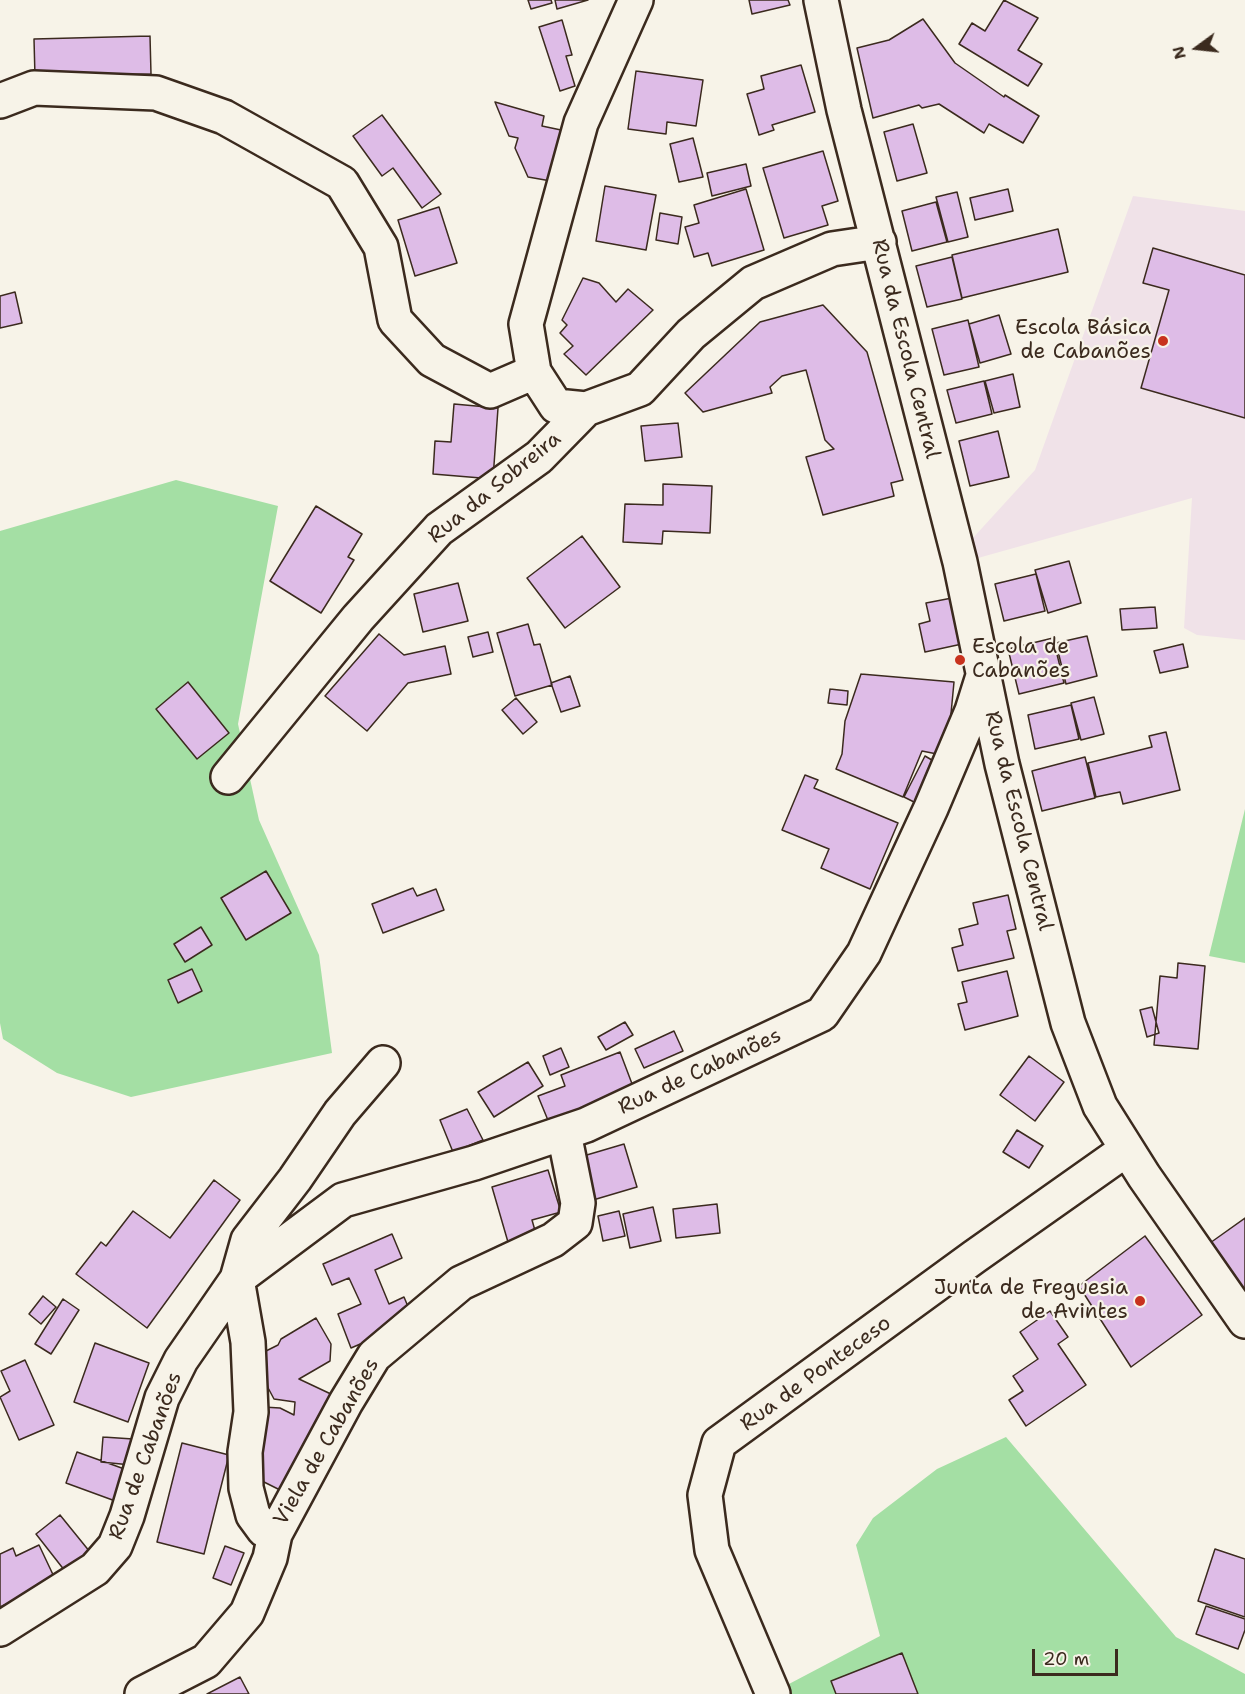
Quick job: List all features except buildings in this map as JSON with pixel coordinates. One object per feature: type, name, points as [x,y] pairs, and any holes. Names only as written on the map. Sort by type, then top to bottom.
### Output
[{"type":"street","points":[[586,409],[556,406],[534,372],[526,324],[581,123],[636,0]]},
{"type":"street","name":"Rua da Escola Central","points":[[821,0],[844,110],[960,562],[1002,764],[1068,1023],[1100,1106],[1245,1322]]},
{"type":"street","points":[[0,101],[34,88],[156,93],[224,117],[342,183],[381,247],[395,320],[432,360],[490,392],[534,372]]},
{"type":"street","name":"Rua da Sobreira","points":[[228,777],[358,618],[439,529],[538,457],[586,409],[640,389],[691,334],[753,283],[832,249],[879,242]]},
{"type":"street","name":"Rua de Cabanões","points":[[0,1629],[95,1569],[115,1546],[127,1516],[162,1398],[181,1360],[237,1279],[344,1200],[474,1163],[586,1125],[701,1073],[822,1014],[864,953],[931,808],[972,711],[983,676]]},
{"type":"street","name":"Rua de Cabanões","points":[[237,1279],[248,1240],[296,1179],[340,1113],[383,1063]]},
{"type":"street","name":"Viela de Cabanões","points":[[142,1694],[206,1661],[247,1613],[270,1557],[275,1534],[346,1402],[374,1356],[461,1284],[553,1240],[575,1223],[578,1203],[564,1132]]},
{"type":"street","name":"Rua de Ponteceso","points":[[773,1694],[712,1550],[705,1495],[720,1443],[974,1257],[1127,1149]]},
{"type":"street","points":[[237,1279],[248,1342],[250,1389],[246,1488],[253,1515],[264,1530],[275,1534]]},
{"type":"shaded area","name":"Escola Básica de Cabanões","points":[[1133,196],[1245,211],[1245,640],[1197,635],[1184,628],[1192,498],[978,558],[972,539],[1035,470]]},
{"type":"green space","points":[[176,480],[278,506],[238,724],[259,820],[319,955],[332,1053],[131,1097],[57,1073],[3,1039],[0,1023],[0,531]]},
{"type":"green space","points":[[1245,809],[1245,963],[1209,956]]},
{"type":"green space","points":[[1006,1437],[1176,1637],[1245,1674],[1245,1694],[770,1694],[880,1636],[856,1545],[873,1518],[937,1469]]},
{"type":"place","name":"Escola Básica de Cabanões","points":[[1163,341]]},
{"type":"place","name":"Escola de Cabanões","points":[[960,660]]},
{"type":"place","name":"Junta de Freguesia de Avintes","points":[[1140,1301]]}]
